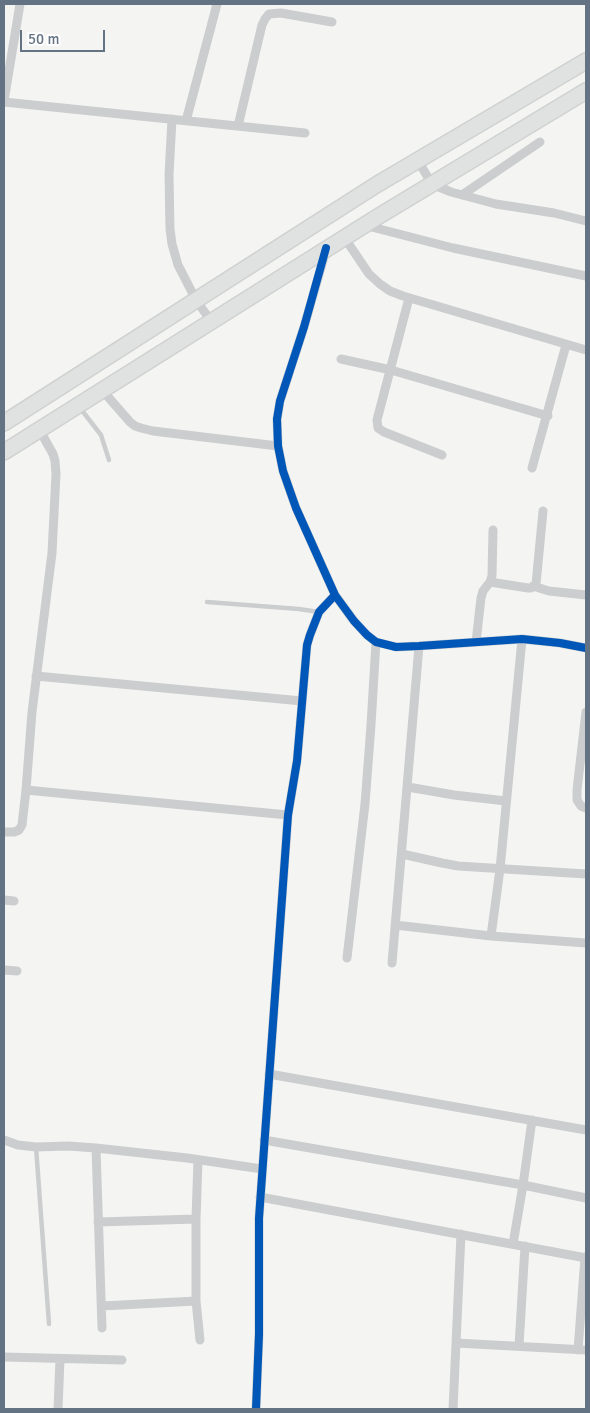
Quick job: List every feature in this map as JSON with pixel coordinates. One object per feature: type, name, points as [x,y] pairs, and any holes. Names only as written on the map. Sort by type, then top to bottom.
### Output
[{"type":"highway","points":[[4,423],[368,190],[586,61]]},
{"type":"highway","points":[[4,452],[326,248],[583,97]]},
{"type":"street","points":[[20,4],[4,102],[305,133]]},
{"type":"street","points":[[186,121],[217,4]]},
{"type":"street","points":[[238,126],[265,19],[270,14],[282,13],[332,22]]},
{"type":"street","points":[[172,119],[169,175],[172,244],[178,265],[196,300],[211,321]]},
{"type":"street","points":[[462,195],[540,142]]},
{"type":"street","points":[[418,161],[432,184],[462,195],[496,204],[554,213],[586,221]]},
{"type":"street","points":[[364,225],[453,248],[586,276]]},
{"type":"street","points":[[344,237],[369,274],[390,291],[586,350]]},
{"type":"street","points":[[326,248],[304,327],[280,401],[277,419],[278,446],[283,471],[296,508],[335,594],[354,621],[367,635],[376,642],[396,647],[522,639],[586,648]]},
{"type":"street","points":[[409,298],[377,420],[378,428],[442,455]]},
{"type":"street","points":[[532,468],[548,416],[566,345]]},
{"type":"street","points":[[341,359],[391,370],[548,416]]},
{"type":"street","points":[[102,390],[130,422],[141,428],[278,446]]},
{"type":"street","points":[[4,832],[14,832],[22,826],[32,712],[52,553],[55,461],[39,429]]},
{"type":"street","points":[[490,582],[528,588],[537,581],[543,510]]},
{"type":"street","points":[[476,642],[480,598],[492,576],[493,530]]},
{"type":"street","points":[[533,586],[549,591],[586,595]]},
{"type":"street","points":[[256,1409],[259,1334],[260,1197],[288,815],[297,761],[307,645],[319,612],[335,594]]},
{"type":"street","points":[[491,936],[500,869],[522,639]]},
{"type":"street","points":[[347,958],[365,804],[376,642]]},
{"type":"street","points":[[392,963],[420,646]]},
{"type":"street","points":[[36,676],[302,701]]},
{"type":"street","points":[[586,712],[577,790],[577,800],[580,806],[586,808]]},
{"type":"street","points":[[408,787],[506,801]]},
{"type":"street","points":[[26,790],[288,815]]},
{"type":"street","points":[[402,854],[442,864],[586,874]]},
{"type":"street","points":[[4,900],[14,901]]},
{"type":"street","points":[[395,925],[491,936],[586,943]]},
{"type":"street","points":[[4,970],[17,971]]},
{"type":"street","points":[[269,1074],[586,1130]]},
{"type":"street","points":[[513,1244],[532,1120]]},
{"type":"street","points":[[4,1140],[18,1145],[96,1148],[262,1169]]},
{"type":"street","points":[[264,1140],[586,1198]]},
{"type":"street","points":[[96,1148],[102,1328]]},
{"type":"street","points":[[198,1160],[196,1301],[200,1340]]},
{"type":"street","points":[[260,1197],[585,1258],[582,1350],[456,1344]]},
{"type":"street","points":[[98,1222],[196,1219]]},
{"type":"street","points":[[453,1409],[461,1234]]},
{"type":"street","points":[[519,1346],[525,1246]]},
{"type":"street","points":[[102,1306],[196,1301]]},
{"type":"street","points":[[4,1357],[122,1360]]},
{"type":"street","points":[[58,1409],[60,1358]]},
{"type":"lane","points":[[78,405],[101,436],[109,460]]},
{"type":"lane","points":[[206,602],[319,612]]},
{"type":"lane","points":[[36,1147],[49,1324]]},
{"type":"cycle path","points":[[326,248],[304,327],[280,401],[277,419],[278,446],[283,471],[296,508],[335,595],[367,635],[376,642],[396,647],[522,639],[586,648]]},
{"type":"cycle path","points":[[256,1409],[259,1334],[259,1218],[288,815],[297,761],[307,645],[319,612],[335,595]]}]
